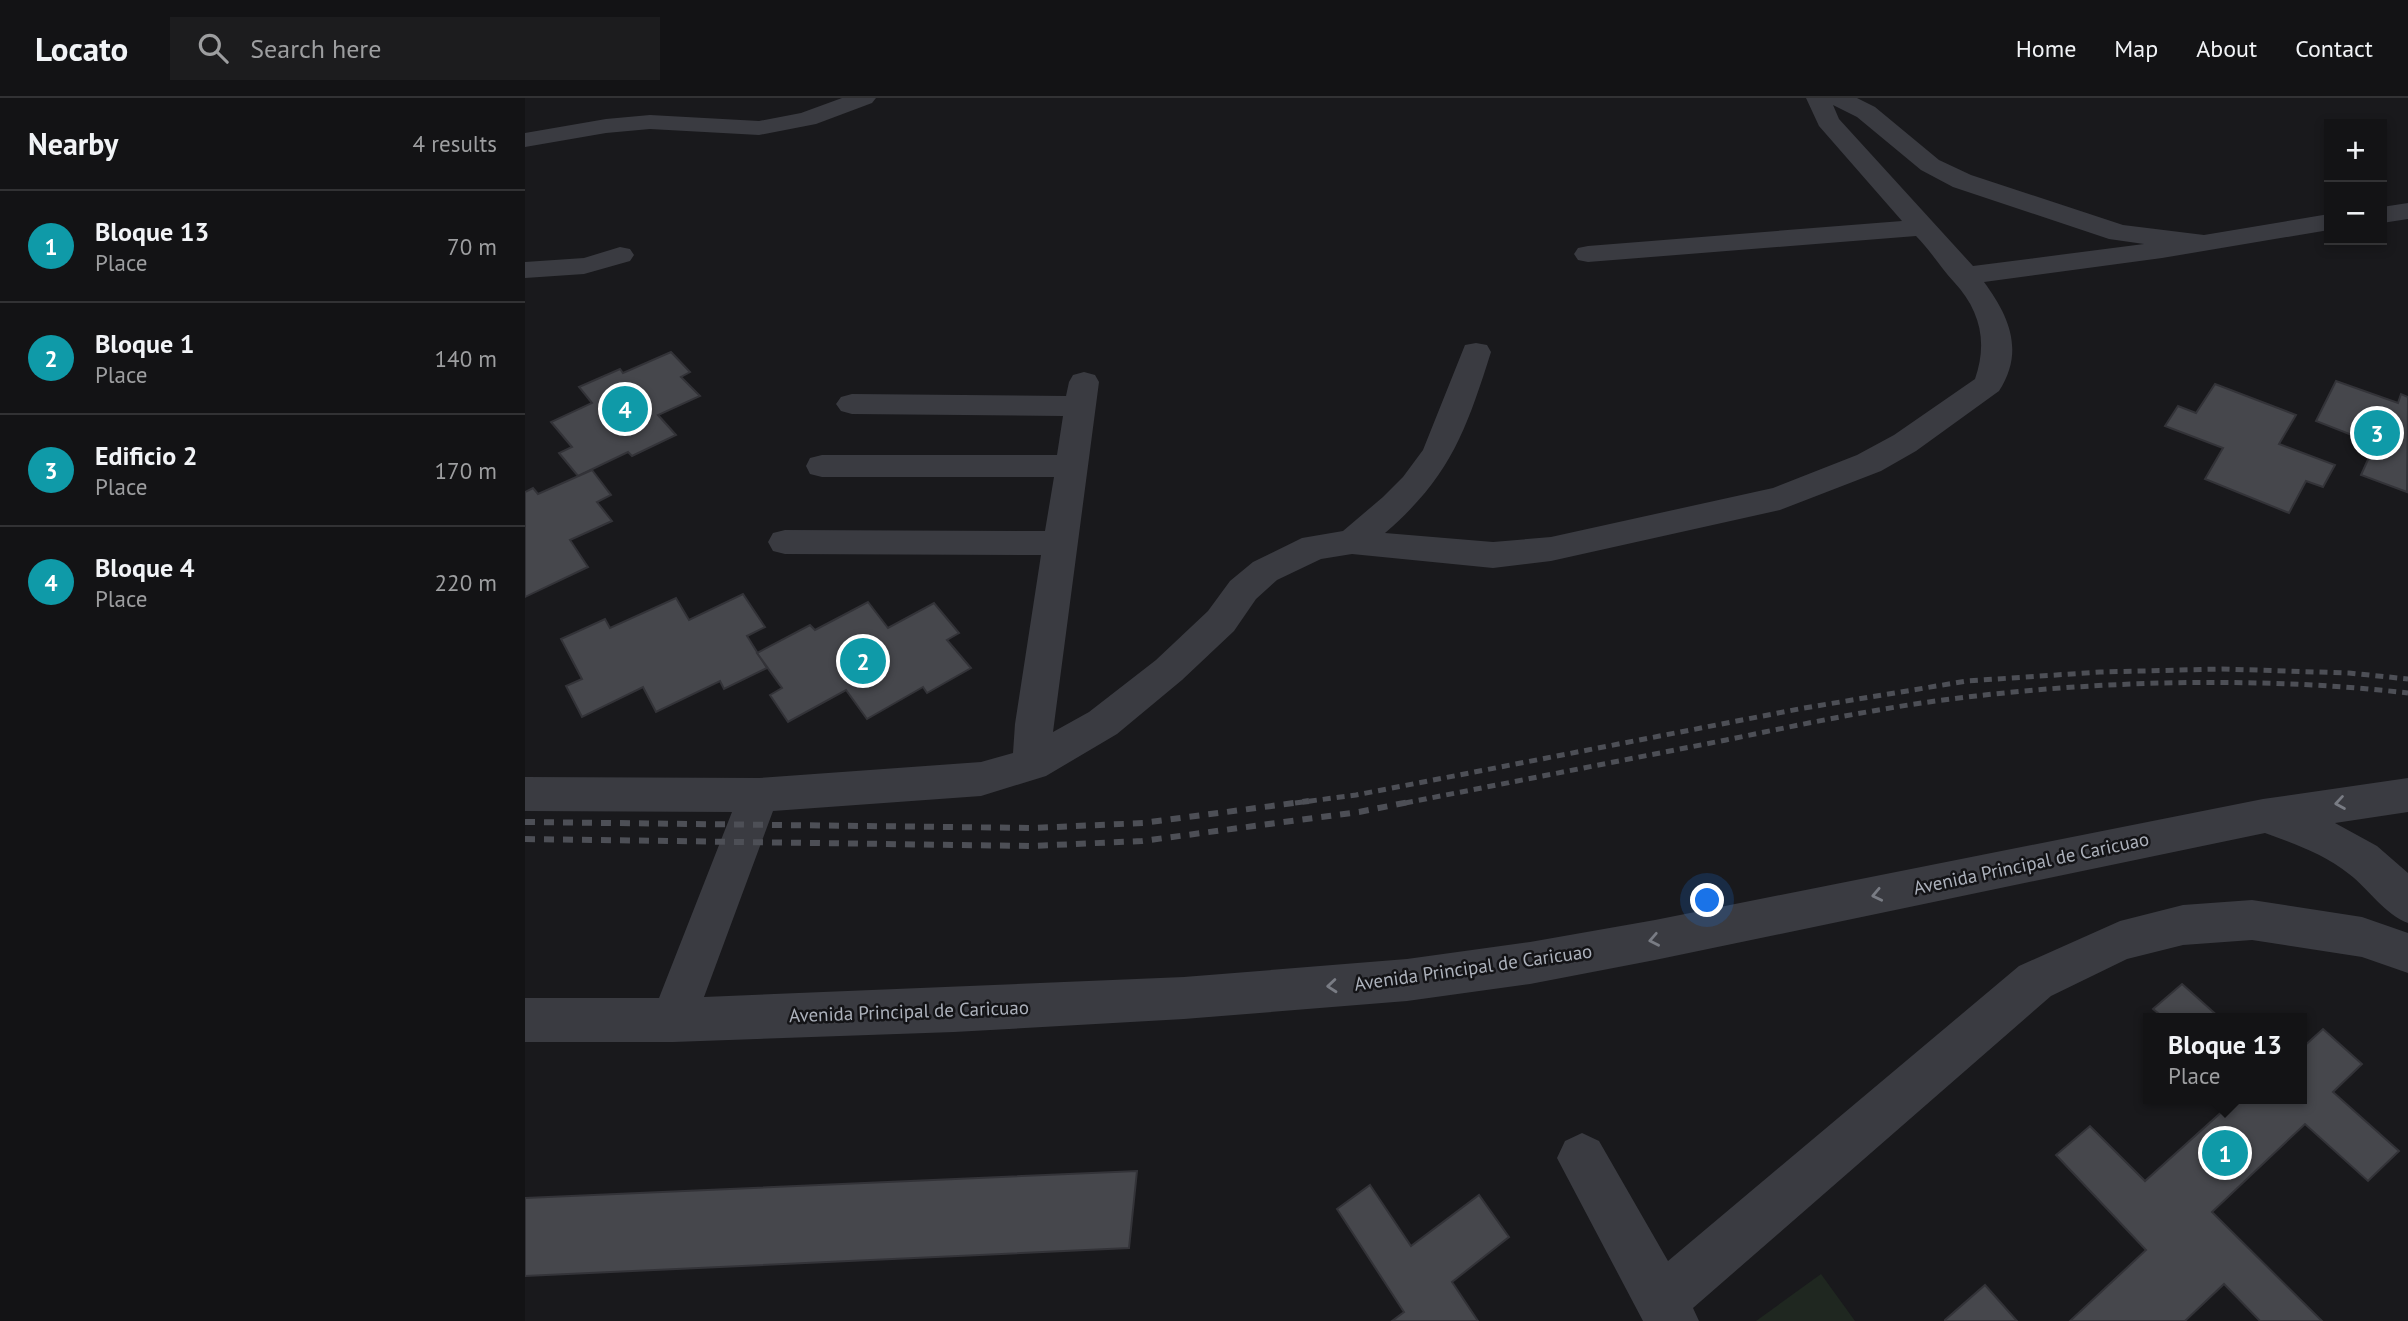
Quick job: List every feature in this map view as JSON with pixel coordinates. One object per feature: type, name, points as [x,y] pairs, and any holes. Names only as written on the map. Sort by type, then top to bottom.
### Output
[{"type":"street","points":[[525,140],[606,126],[650,122],[759,128],[807,119],[864,98]]},
{"type":"street","points":[[525,794],[759,795],[981,779],[1032,764],[1103,723],[1139,695],[1221,621],[1243,590],[1265,571],[1314,547],[1352,542],[1493,555],[1551,549],[1780,498],[1869,463],[1905,443],[1988,384],[1995,369],[1996,334],[1992,317],[1964,275],[1938,241],[1922,227],[1828,121],[1818,98]]},
{"type":"street","points":[[1838,98],[1866,112],[1930,165],[1962,181],[2119,233],[2200,242]]},
{"type":"street","points":[[2387,214],[2408,211]]},
{"type":"street","points":[[1964,275],[2162,250],[2324,223]]},
{"type":"street","points":[[1588,254],[1922,227]]},
{"type":"street","points":[[525,270],[594,266],[620,255]]},
{"type":"street","points":[[1352,542],[1402,499],[1433,461],[1458,404],[1476,352]]},
{"type":"street","points":[[852,404],[1083,394],[1034,724],[1032,764]]},
{"type":"street","points":[[822,466],[1073,466]]},
{"type":"street","points":[[785,542],[1062,543]]},
{"type":"street","points":[[673,1020],[759,795]]},
{"type":"street","name":"Avenida Principal de Caricuao","points":[[525,1020],[673,1020],[954,1010],[1184,998],[1420,978],[1529,963],[1655,940],[2263,816],[2408,795]]},
{"type":"street","points":[[2263,816],[2321,834],[2361,856],[2391,883],[2408,904]]},
{"type":"street","points":[[1582,1158],[1666,1311],[2035,981],[2120,941],[2183,925],[2252,920],[2362,937],[2408,953]]},
{"type":"shaded area","points":[[1821,1274],[1855,1321],[1756,1321]]},
{"type":"building","points":[[671,352],[690,372],[681,377],[700,396],[658,415],[676,435],[632,456],[628,452],[578,476],[559,453],[572,447],[551,422],[592,403],[579,387],[620,369],[623,373]]},
{"type":"building","points":[[2336,381],[2398,403],[2401,394],[2408,397],[2407,492],[2361,475],[2375,444],[2316,421]]},
{"type":"building","points":[[2215,384],[2296,415],[2279,444],[2335,465],[2323,487],[2306,481],[2289,513],[2205,479],[2223,448],[2165,426],[2178,406],[2196,413]]},
{"type":"building","points":[[592,470],[611,495],[597,502],[612,521],[570,540],[588,567],[525,597],[525,492],[533,488],[538,494]]},
{"type":"building","points":[[743,594],[765,627],[747,636],[767,668],[724,689],[720,681],[656,712],[643,687],[582,717],[566,686],[582,679],[561,639],[605,619],[610,628],[676,598],[689,620]]},
{"type":"building","points":[[868,602],[888,628],[934,603],[959,633],[947,640],[971,668],[927,693],[923,687],[867,719],[846,690],[788,722],[770,695],[782,688],[757,653],[810,625],[815,630]]},
{"type":"building","points":[[2182,984],[2214,1013],[2158,1013],[2153,1009]]},
{"type":"building","points":[[2323,1029],[2362,1064],[2333,1092],[2399,1151],[2368,1181],[2305,1124],[2212,1212],[2322,1321],[2260,1321],[2224,1284],[2185,1321],[2070,1321],[2146,1250],[2056,1155],[2090,1126],[2145,1181],[2230,1104],[2307,1104],[2307,1043]]},
{"type":"building","points":[[1137,1171],[1129,1248],[525,1276],[525,1198]]},
{"type":"building","points":[[1370,1185],[1411,1246],[1479,1195],[1509,1237],[1452,1282],[1478,1321],[1392,1321],[1404,1312],[1337,1209]]},
{"type":"building","points":[[1985,1285],[2017,1321],[1945,1321],[1945,1320]]},
{"type":"railway","points":[[1295,803],[1356,795],[1804,708],[1967,681],[2100,672],[2222,669],[2349,673],[2408,679]]},
{"type":"railway","points":[[1405,803],[1850,715],[1976,696],[2082,687],[2192,682],[2301,684],[2408,693]]},
{"type":"railway","points":[[525,822],[1034,828],[1143,823],[1309,801]]},
{"type":"railway","points":[[525,839],[1031,846],[1142,841],[1359,812],[1414,801]]},
{"type":"place","name":"Bloque 4","points":[[625,409]]},
{"type":"place","name":"Edificio 2","points":[[2377,433]]},
{"type":"place","name":"Bloque 1","points":[[863,661]]},
{"type":"place","name":"Bloque 13","points":[[2225,1153]]}]
